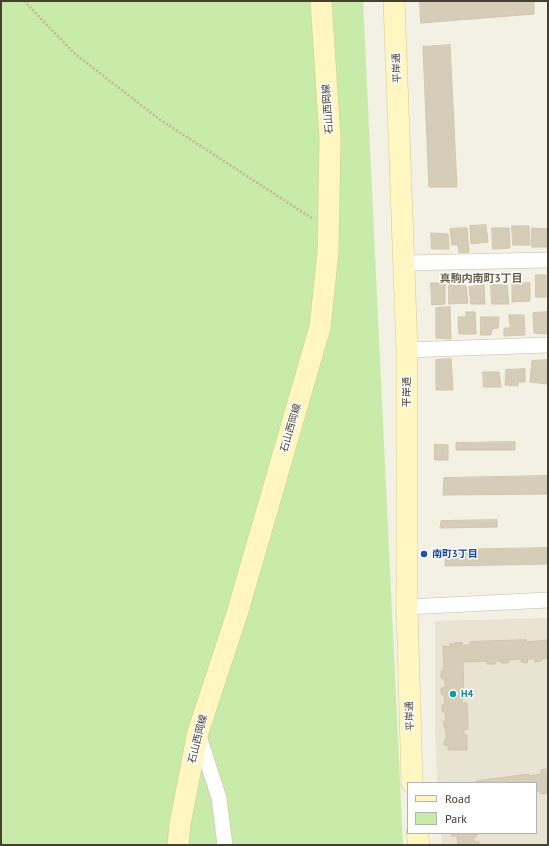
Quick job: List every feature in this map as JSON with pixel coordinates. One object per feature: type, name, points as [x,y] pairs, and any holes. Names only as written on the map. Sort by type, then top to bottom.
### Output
[{"type":"street","name":"石山西岡線","points":[[178,845],[180,824],[198,732],[237,614],[320,327],[328,252],[330,138],[321,1]]},
{"type":"street","name":"平岸通","points":[[394,1],[405,263],[407,350],[406,607],[412,782]]},
{"type":"street","points":[[405,263],[548,260]]},
{"type":"street","points":[[407,350],[548,345]]},
{"type":"street","points":[[406,607],[548,600]]},
{"type":"street","points":[[198,732],[219,798],[225,845]]},
{"type":"street","points":[[417,834],[419,845]]},
{"type":"path","points":[[24,1],[74,53],[158,119],[314,220]]},
{"type":"shaded area","points":[[547,618],[548,845],[442,845],[441,834],[537,834],[537,782],[437,782],[435,621]]},
{"type":"green space","points":[[1,1],[363,1],[403,845],[1,845]]},
{"type":"building","points":[[420,1],[534,1],[534,14],[421,23]]},
{"type":"building","points":[[450,45],[457,187],[429,187],[423,47]]},
{"type":"building","points":[[486,225],[488,242],[471,244],[470,226]]},
{"type":"building","points":[[512,226],[529,226],[530,245],[513,245]]},
{"type":"building","points":[[467,228],[469,252],[459,253],[458,245],[452,245],[450,229]]},
{"type":"building","points":[[492,228],[509,228],[510,248],[493,249]]},
{"type":"building","points":[[532,228],[548,229],[548,247],[532,247]]},
{"type":"building","points":[[431,233],[448,234],[449,249],[432,249]]},
{"type":"building","points":[[536,275],[546,275],[546,297],[536,297]]},
{"type":"building","points":[[431,283],[445,283],[445,304],[432,305]]},
{"type":"building","points":[[530,283],[530,301],[512,302],[512,284]]},
{"type":"building","points":[[449,285],[466,286],[468,303],[449,304]]},
{"type":"building","points":[[484,285],[485,304],[471,304],[469,287]]},
{"type":"building","points":[[491,285],[507,285],[509,304],[492,304]]},
{"type":"building","points":[[450,307],[451,339],[436,338],[436,308]]},
{"type":"building","points":[[466,312],[475,312],[476,334],[459,334],[458,317],[466,317]]},
{"type":"building","points":[[548,312],[548,334],[534,333],[533,313]]},
{"type":"building","points":[[509,315],[524,315],[525,335],[504,336],[504,328],[510,328]]},
{"type":"building","points":[[481,317],[499,317],[498,328],[492,329],[491,335],[481,335]]},
{"type":"building","points":[[451,359],[453,390],[436,390],[436,360]]},
{"type":"building","points":[[548,360],[548,384],[530,382],[532,361]]},
{"type":"building","points":[[525,369],[525,382],[518,382],[518,386],[505,385],[506,370]]},
{"type":"building","points":[[483,372],[499,372],[501,387],[484,387]]},
{"type":"building","points":[[515,442],[515,450],[456,450],[456,443]]},
{"type":"building","points":[[435,444],[448,445],[448,460],[435,460]]},
{"type":"building","points":[[547,476],[547,494],[443,495],[444,478]]},
{"type":"building","points":[[497,520],[497,527],[440,528],[441,521]]},
{"type":"building","points":[[548,548],[548,564],[445,566],[446,550]]},
{"type":"building","name":"H4","points":[[526,640],[526,642],[547,640],[548,658],[535,662],[534,659],[528,659],[527,663],[521,662],[521,659],[509,660],[508,663],[496,661],[495,664],[487,664],[487,661],[463,662],[464,699],[462,699],[462,703],[467,703],[468,729],[464,730],[464,735],[467,735],[467,750],[448,750],[448,745],[444,745],[445,739],[447,738],[443,721],[446,722],[445,712],[442,712],[442,705],[445,705],[444,695],[441,694],[441,688],[446,687],[444,679],[441,678],[441,671],[444,671],[443,646],[451,647],[449,644],[462,642],[462,645],[471,645],[470,642]]},
{"type":"building","points":[[548,769],[547,793],[541,794],[537,791],[537,782],[476,781],[529,774],[529,776],[541,774],[541,770]]},
{"type":"building","points":[[452,834],[477,834],[477,836],[473,838],[475,842],[479,841],[479,845],[458,845],[457,836],[452,836]]},
{"type":"place","name":"南町3丁目","points":[[424,554]]},
{"type":"place","name":"H4","points":[[453,694]]},
{"type":"district","name":"真駒内南町3丁目","points":[[481,279]]}]
